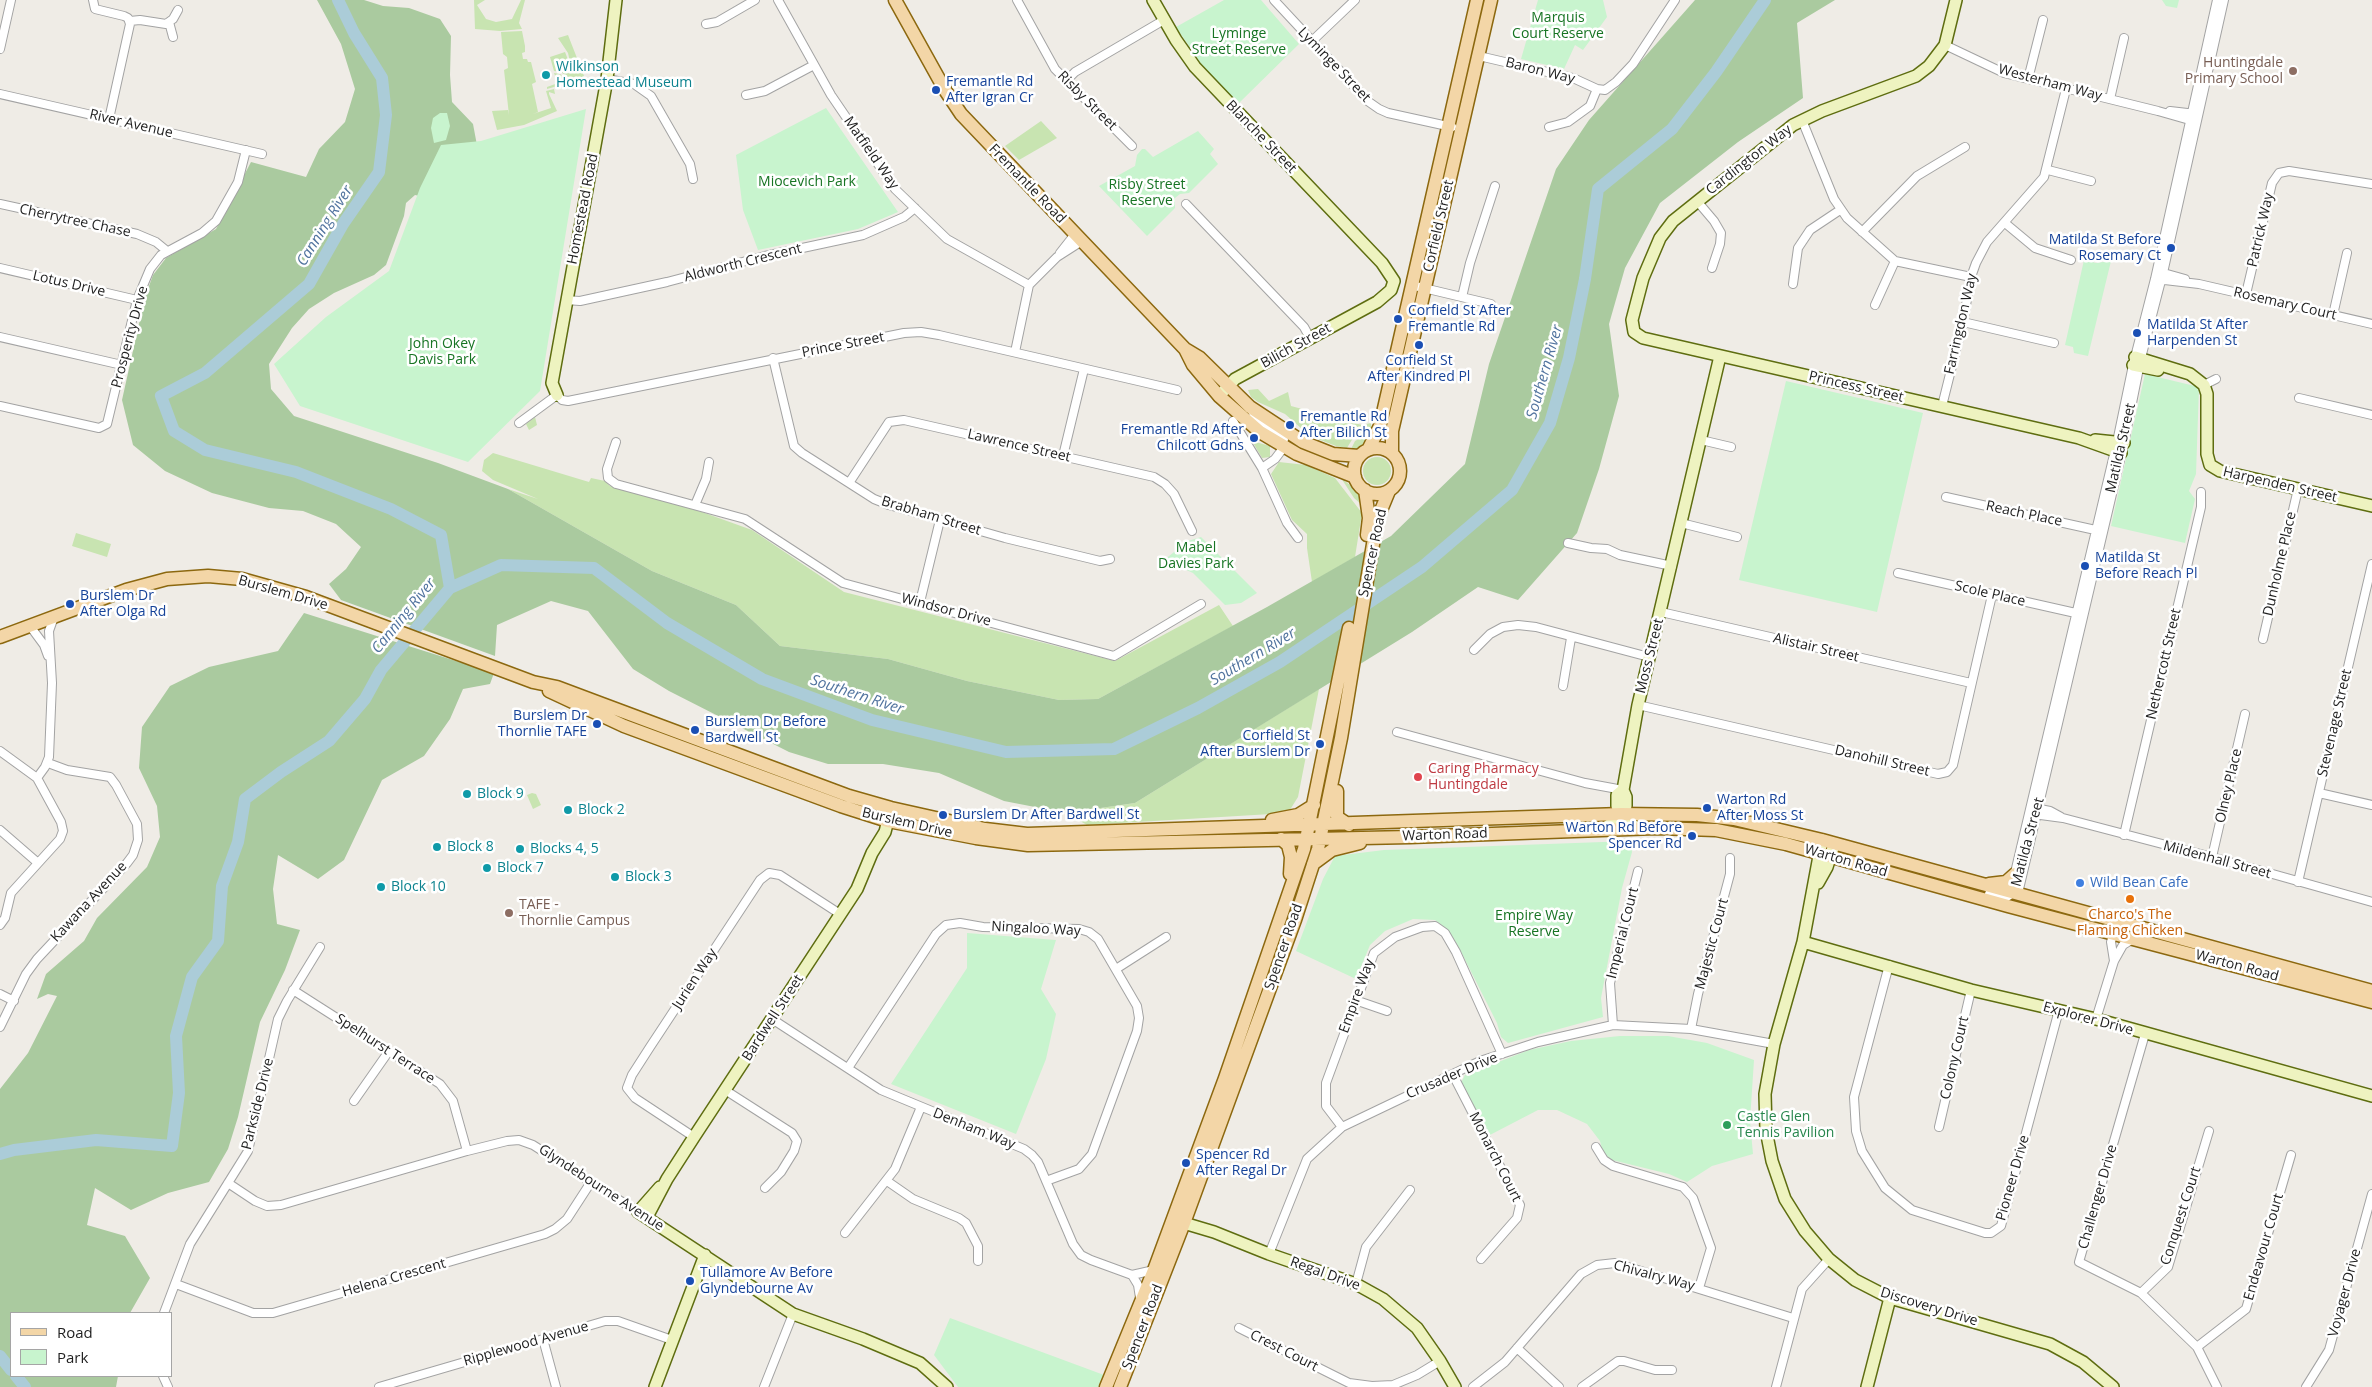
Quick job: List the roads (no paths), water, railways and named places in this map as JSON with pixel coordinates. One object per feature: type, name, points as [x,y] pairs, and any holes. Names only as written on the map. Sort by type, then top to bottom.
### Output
[{"type":"main road","name":"Fremantle Road","points":[[895,0],[945,90],[961,114],[1186,349],[1200,358],[1250,407],[1303,442],[1333,454],[1359,456]]},
{"type":"main road","name":"Corfield Street","points":[[1369,448],[1380,426],[1477,0]]},
{"type":"main road","name":"Corfield Street","points":[[1392,452],[1392,432],[1491,0]]},
{"type":"main road","name":"Fremantle Road","points":[[1186,349],[1193,365],[1219,396],[1244,420],[1283,447],[1355,477]]},
{"type":"main road","points":[[1377,447],[1392,452],[1398,459],[1401,468],[1396,485],[1389,491],[1377,494],[1365,490],[1355,477],[1355,462],[1369,448],[1377,447]]},
{"type":"main road","name":"Spencer Road","points":[[1363,579],[1369,518],[1365,490]]},
{"type":"main road","name":"Spencer Road","points":[[1120,1387],[1157,1293],[1179,1218],[1184,1187],[1253,997],[1310,826],[1363,579],[1377,520],[1389,491]]},
{"type":"main road","name":"Burslem Drive","points":[[0,637],[54,616],[167,579],[208,576],[242,579],[264,584],[374,622],[488,664],[533,682],[554,694],[624,726],[886,814],[976,838],[1028,845],[1306,839]]},
{"type":"main road","name":"Spencer Road","points":[[1106,1387],[1154,1270],[1207,1160],[1278,966],[1312,865],[1323,826],[1346,712],[1351,640]]},
{"type":"main road","name":"Burslem Drive","points":[[533,682],[557,687],[765,765],[886,814],[1027,834],[1221,827],[1310,826]]},
{"type":"main road","points":[[1346,712],[1347,726],[1336,806],[1337,817],[1350,825]]},
{"type":"main road","points":[[624,726],[629,714]]},
{"type":"main road","points":[[1221,827],[1232,822],[1288,818],[1308,810],[1314,805]]},
{"type":"main road","name":"Warton Road","points":[[1310,826],[1621,814],[1697,815],[1734,819],[1828,842],[1982,885],[2142,937],[2372,1002]]},
{"type":"main road","points":[[1547,817],[1575,823],[1580,830]]},
{"type":"main road","points":[[1480,820],[1487,826],[1511,827],[1529,832]]},
{"type":"main road","name":"Warton Road","points":[[1306,839],[1636,828],[1695,828],[1725,831],[1762,838],[2031,912],[2100,924]]},
{"type":"main road","points":[[1152,829],[1180,835],[1187,841]]},
{"type":"main road","points":[[1312,865],[1322,855],[1343,847],[1410,837]]},
{"type":"main road","points":[[1281,839],[1288,845],[1292,857],[1291,872],[1286,888],[1286,900]]},
{"type":"main road","points":[[1982,885],[2006,882],[2015,874]]},
{"type":"main road","name":"Warton Road","points":[[2142,937],[2372,991]]},
{"type":"main road","points":[[1253,997],[1270,967],[1278,966]]},
{"type":"main road","points":[[1184,1187],[1191,1185],[1198,1167],[1207,1160]]},
{"type":"main road","points":[[1121,1351],[1123,1355],[1127,1354],[1150,1299],[1157,1293]]},
{"type":"street","points":[[0,49],[11,0]]},
{"type":"street","points":[[93,0],[95,9],[124,16],[130,21],[140,20],[162,24],[169,22],[178,10]]},
{"type":"street","name":"Homestead Road","points":[[557,395],[552,383],[607,79],[615,23],[616,0]]},
{"type":"street","name":"Homestead Road","points":[[615,23],[622,0]]},
{"type":"street","points":[[706,24],[716,22],[755,0]]},
{"type":"street","name":"Matfield Way","points":[[778,0],[838,107],[890,183],[947,239],[1029,285]]},
{"type":"street","name":"Risby Street","points":[[1018,0],[1055,69],[1068,79],[1132,146]]},
{"type":"street","name":"Blanche Street","points":[[1153,0],[1194,67],[1382,263],[1398,277],[1400,287],[1397,293],[1390,298],[1377,302]]},
{"type":"street","name":"Lyminge Street","points":[[1274,0],[1368,102],[1388,113],[1461,130]]},
{"type":"street","points":[[1311,42],[1355,0]]},
{"type":"street","points":[[1549,127],[1568,122],[1590,106],[1598,89],[1608,89],[1625,74],[1675,0]]},
{"type":"street","name":"Cardington Way","points":[[1634,332],[1632,320],[1643,278],[1660,238],[1673,221],[1785,130],[1802,120],[1916,76],[1929,66],[1945,45],[1956,0]]},
{"type":"street","name":"Matilda Street","points":[[1944,888],[1953,885],[2002,897],[2013,894],[2019,889],[2034,811],[2119,448],[2137,362],[2159,276],[2217,0]]},
{"type":"street","name":"Matilda Street","points":[[2193,118],[2224,0]]},
{"type":"street","points":[[1068,79],[1075,72],[1164,20]]},
{"type":"street","points":[[2028,79],[2043,20]]},
{"type":"street","points":[[109,119],[130,21]]},
{"type":"street","points":[[169,22],[173,37]]},
{"type":"street","points":[[2110,99],[2124,38]]},
{"type":"street","name":"Westerham Way","points":[[1945,45],[1987,66],[2028,79],[2193,118]]},
{"type":"street","name":"Baron Way","points":[[1479,56],[1573,78],[1598,89]]},
{"type":"street","points":[[746,95],[765,91],[814,65]]},
{"type":"street","points":[[607,79],[634,84],[651,96],[690,164],[693,179]]},
{"type":"street","name":"Farringdon Way","points":[[1942,406],[1963,322],[1971,277],[1981,251],[2039,186],[2048,170],[2066,89]]},
{"type":"street","name":"River Avenue","points":[[0,94],[262,154]]},
{"type":"street","points":[[1802,120],[1834,200],[1840,210],[1862,232],[1895,261],[1971,277]]},
{"type":"street","points":[[1862,232],[1917,176],[1965,147]]},
{"type":"street","points":[[164,253],[202,233],[216,221],[238,182],[246,150]]},
{"type":"street","points":[[2048,170],[2091,181]]},
{"type":"street","name":"Patrick Way","points":[[2246,294],[2272,182],[2279,173],[2289,170],[2372,184]]},
{"type":"street","points":[[1462,297],[1473,254],[1495,186]]},
{"type":"street","points":[[1697,201],[1714,221],[1720,233],[1720,244],[1712,268]]},
{"type":"street","name":"Cherrytree Chase","points":[[0,204],[136,234],[149,240],[164,253]]},
{"type":"street","points":[[1186,204],[1304,327],[1310,338]]},
{"type":"street","name":"Aldworth Crescent","points":[[566,300],[580,301],[668,282],[764,256],[863,234],[904,217],[915,208]]},
{"type":"street","points":[[1793,284],[1798,248],[1810,230],[1840,210]]},
{"type":"street","points":[[2005,223],[2035,248],[2071,260]]},
{"type":"street","points":[[1015,352],[1029,285],[1078,237]]},
{"type":"street","name":"Prosperity Drive","points":[[0,406],[99,428],[103,427],[109,420],[138,300],[150,270],[164,253]]},
{"type":"street","points":[[2333,315],[2348,253]]},
{"type":"street","points":[[1875,304],[1895,261]]},
{"type":"street","name":"Lotus Drive","points":[[0,268],[138,300]]},
{"type":"street","name":"Rosemary Court","points":[[2159,276],[2246,294],[2372,324]]},
{"type":"street","points":[[1411,285],[1491,304]]},
{"type":"street","name":"Bilich Street","points":[[1219,396],[1235,379],[1377,302]]},
{"type":"street","points":[[1963,322],[2054,343]]},
{"type":"street","name":"Prince Street","points":[[557,395],[562,400],[568,401],[773,358],[904,333],[921,332],[1177,390]]},
{"type":"street","name":"Princess Street","points":[[1634,332],[1642,338],[2119,448]]},
{"type":"street","points":[[0,337],[122,365]]},
{"type":"street","name":"Moss Street","points":[[1621,814],[1626,806],[1626,797],[1623,790],[1638,704],[1720,356]]},
{"type":"street","name":"Brabham Street","points":[[773,358],[794,446],[849,483],[884,503],[940,520],[1100,562],[1110,559]]},
{"type":"street","points":[[2137,362],[2190,374],[2204,385],[2216,379]]},
{"type":"street","points":[[1063,456],[1084,369]]},
{"type":"street","name":"Harpenden Street","points":[[2204,385],[2207,394],[2207,454],[2210,465],[2220,471],[2372,506]]},
{"type":"street","points":[[519,423],[557,395]]},
{"type":"street","points":[[2299,398],[2372,415]]},
{"type":"street","points":[[1250,407],[1257,420],[1284,438],[1283,447],[1275,459],[1262,468]]},
{"type":"street","name":"Lawrence Street","points":[[849,483],[889,422],[904,420],[1154,478],[1165,484],[1174,494],[1192,531]]},
{"type":"street","points":[[1233,421],[1262,468],[1287,523],[1298,538]]},
{"type":"street","points":[[1701,440],[1731,446]]},
{"type":"street","name":"Windsor Drive","points":[[616,442],[607,469],[608,478],[616,484],[745,519],[843,583],[920,602],[1114,656],[1201,604]]},
{"type":"street","points":[[1283,447],[1303,442]]},
{"type":"street","points":[[695,505],[706,479],[709,462]]},
{"type":"street","name":"Dunholme Place","points":[[2263,639],[2298,489]]},
{"type":"street","name":"Nethercott Street","points":[[2124,835],[2201,507],[2201,492]]},
{"type":"street","name":"Reach Place","points":[[1946,497],[2099,530]]},
{"type":"street","points":[[920,602],[940,520]]},
{"type":"street","points":[[1681,523],[1737,537]]},
{"type":"street","points":[[1568,543],[1591,548],[1607,548],[1620,555],[1672,566]]},
{"type":"street","name":"Stevenage Street","points":[[2298,882],[2372,564]]},
{"type":"street","name":"Scole Place","points":[[1898,573],[2079,614]]},
{"type":"street","name":"Danohill Street","points":[[1638,704],[1938,774],[1948,772],[1953,766],[1992,595]]},
{"type":"street","name":"Alistair Street","points":[[1661,612],[1972,683]]},
{"type":"street","points":[[37,778],[48,763],[50,750],[52,664],[49,631],[54,616]]},
{"type":"street","points":[[1474,650],[1490,634],[1503,627],[1518,625],[1536,627],[1571,638],[1649,657]]},
{"type":"street","points":[[30,626],[44,644],[52,664]]},
{"type":"street","points":[[1563,686],[1571,638]]},
{"type":"street","name":"Olney Place","points":[[2212,857],[2245,714]]},
{"type":"street","points":[[1397,732],[1585,783],[1623,790]]},
{"type":"street","points":[[0,751],[37,778],[61,822],[63,831],[60,839],[11,893],[5,918],[0,925]]},
{"type":"street","name":"Kawana Avenue","points":[[0,1027],[26,974],[37,959],[128,862],[133,855],[138,840],[137,824],[116,785],[110,778],[67,770],[48,763]]},
{"type":"street","points":[[2319,793],[2372,805]]},
{"type":"street","name":"Matilda Street","points":[[2031,912],[2019,905],[2013,894],[2015,874],[2034,811]]},
{"type":"street","name":"Mildenhall Street","points":[[2034,811],[2050,811],[2063,818],[2372,902]]},
{"type":"street","name":"Bardwell Street","points":[[643,1214],[857,889],[872,853],[883,836],[886,814]]},
{"type":"street","points":[[1603,829],[1612,825],[1621,814],[1636,828]]},
{"type":"street","points":[[0,830],[38,863]]},
{"type":"street","name":"Discovery Drive","points":[[1828,842],[1814,891],[1804,942],[1774,1044],[1765,1094],[1766,1130],[1772,1161],[1785,1199],[1805,1231],[1829,1259],[1855,1280],[1890,1298],[2050,1344],[2083,1362],[2113,1387]]},
{"type":"street","name":"Majestic Court","points":[[1691,1029],[1698,994],[1730,874],[1730,858]]},
{"type":"street","name":"Imperial Court","points":[[1613,1025],[1610,983],[1638,871]]},
{"type":"street","name":"Jurien Way","points":[[694,1137],[635,1098],[627,1088],[632,1075],[650,1047],[760,880],[769,873],[780,875],[840,914]]},
{"type":"street","name":"Ningaloo Way","points":[[848,1068],[936,934],[946,925],[960,923],[983,927],[1078,929],[1089,932],[1098,939],[1137,1006],[1139,1018],[1138,1031],[1092,1154],[1079,1169],[1046,1181]]},
{"type":"street","name":"Empire Way","points":[[1342,1127],[1326,1106],[1326,1084],[1355,1000],[1374,953],[1395,937],[1422,927],[1435,926],[1445,933],[1456,952],[1502,1054]]},
{"type":"street","points":[[2114,961],[2111,942],[2115,928]]},
{"type":"street","points":[[1116,969],[1166,937]]},
{"type":"street","points":[[2096,1019],[2114,961],[2123,945],[2142,937]]},
{"type":"street","name":"Explorer Drive","points":[[1804,942],[1971,990],[2096,1019],[2372,1096]]},
{"type":"street","name":"Parkside Drive","points":[[164,1312],[190,1244],[248,1151],[278,1019],[320,947]]},
{"type":"street","name":"Pioneer Drive","points":[[1889,965],[1854,1097],[1854,1112],[1862,1151],[1885,1188],[1912,1210],[1985,1233],[1991,1233],[2001,1226],[2059,1010]]},
{"type":"street","name":"Spelhurst Terrace","points":[[294,990],[440,1084],[448,1092],[452,1101],[467,1151]]},
{"type":"street","name":"Colony Court","points":[[1939,1127],[1971,990]]},
{"type":"street","points":[[0,994],[14,1001]]},
{"type":"street","points":[[1355,1000],[1387,1011]]},
{"type":"street","name":"Denham Way","points":[[772,1019],[886,1093],[1024,1149],[1038,1162],[1073,1244],[1081,1255],[1132,1275]]},
{"type":"street","name":"Crusader Drive","points":[[1269,1254],[1307,1159],[1342,1127],[1480,1061],[1538,1042],[1613,1025],[1691,1029],[1774,1044]]},
{"type":"street","name":"Challenger Drive","points":[[2145,1034],[2079,1262],[2141,1293],[2196,1347],[2217,1387]]},
{"type":"street","points":[[354,1100],[389,1051]]},
{"type":"street","name":"Monarch Court","points":[[1453,1075],[1520,1205],[1517,1218],[1481,1259]]},
{"type":"street","points":[[725,1090],[792,1133],[798,1141],[781,1172],[765,1188]]},
{"type":"street","points":[[845,1233],[887,1181],[901,1158],[921,1107]]},
{"type":"street","name":"Conquest Court","points":[[2141,1293],[2168,1267],[2208,1131]]},
{"type":"street","name":"Glyndebourne Avenue","points":[[228,1183],[255,1202],[267,1206],[281,1205],[467,1151],[507,1141],[519,1140],[532,1145],[643,1214],[793,1314],[863,1339],[920,1363],[947,1387]]},
{"type":"street","points":[[1596,1147],[1604,1160],[1613,1166],[1683,1188],[1693,1198],[1710,1248],[1700,1288]]},
{"type":"street","name":"Endeavour Court","points":[[2196,1347],[2246,1309],[2291,1155]]},
{"type":"street","points":[[887,1181],[913,1199],[966,1223],[978,1246],[978,1261]]},
{"type":"street","name":"Helena Crescent","points":[[176,1284],[253,1313],[274,1313],[556,1230],[567,1219],[592,1182]]},
{"type":"street","points":[[1356,1284],[1366,1247],[1410,1190]]},
{"type":"street","name":"Voyager Drive","points":[[2306,1387],[2329,1350],[2372,1194]]},
{"type":"street","name":"Regal Drive","points":[[1179,1218],[1269,1254],[1356,1284],[1401,1313],[1417,1328],[1455,1387]]},
{"type":"street","points":[[656,1387],[705,1255]]},
{"type":"street","points":[[1776,1387],[1802,1289],[1829,1259]]},
{"type":"street","name":"Chivalry Way","points":[[1473,1387],[1492,1373],[1517,1348],[1581,1274],[1597,1265],[1615,1263],[1793,1318]]},
{"type":"street","points":[[1141,1303],[1138,1285],[1132,1275],[1154,1270]]},
{"type":"street","points":[[1869,1387],[1890,1298]]},
{"type":"street","points":[[764,1387],[793,1314]]},
{"type":"street","name":"Ripplewood Avenue","points":[[379,1387],[395,1385],[605,1321],[618,1321],[672,1340]]},
{"type":"street","name":"Crest Court","points":[[1239,1328],[1349,1384],[1393,1386],[1417,1375],[1440,1361]]},
{"type":"street","points":[[543,1339],[556,1387]]},
{"type":"street","points":[[1517,1348],[1558,1387]]},
{"type":"street","points":[[1582,1387],[1618,1362],[1624,1360],[1655,1370],[1672,1370]]},
{"type":"waterway","name":"Canning River","points":[[0,1154],[14,1150],[96,1140],[172,1146],[179,1093],[176,1036],[192,977],[218,941],[222,886],[238,842],[245,799],[281,772],[329,741],[365,699],[381,670],[450,588],[441,535],[391,509],[296,472],[205,450],[174,431],[161,396],[205,373],[309,284],[343,224],[379,172],[386,115],[382,78],[354,33],[338,0]]},
{"type":"waterway","name":"Southern River","points":[[450,588],[501,565],[594,568],[667,623],[762,679],[872,720],[1006,752],[1114,749],[1198,708],[1280,662],[1422,567],[1512,490],[1550,423],[1569,358],[1585,279],[1598,189],[1672,129],[1716,72],[1765,0]]},
{"type":"waterway","name":"Canning River","points":[[0,1356],[10,1369]]},
{"type":"waterway","name":"Canning River","points":[[17,1377],[25,1387]]},
{"type":"place","name":"Huntingdale Primary School","points":[[2293,71]]},
{"type":"place","name":"Wilkinson Homestead Museum","points":[[546,75]]},
{"type":"place","name":"Fremantle Rd After Igran Cr","points":[[936,90]]},
{"type":"place","name":"Matilda St Before Rosemary Ct","points":[[2171,248]]},
{"type":"place","name":"Corfield St After Fremantle Rd","points":[[1398,319]]},
{"type":"place","name":"Matilda St After Harpenden St","points":[[2137,333]]},
{"type":"place","name":"Corfield St After Kindred Pl","points":[[1419,345]]},
{"type":"place","name":"Fremantle Rd After Bilich St","points":[[1290,425]]},
{"type":"place","name":"Fremantle Rd After Chilcott Gdns","points":[[1254,438]]},
{"type":"place","name":"Matilda St Before Reach Pl","points":[[2085,566]]},
{"type":"place","name":"Burslem Dr After Olga Rd","points":[[70,604]]},
{"type":"place","name":"Burslem Dr Thornlie TAFE","points":[[597,724]]},
{"type":"place","name":"Burslem Dr Before Bardwell St","points":[[695,730]]},
{"type":"place","name":"Corfield St After Burslem Dr","points":[[1320,744]]},
{"type":"place","name":"Caring Pharmacy Huntingdale","points":[[1418,777]]},
{"type":"place","name":"Block 9","points":[[467,794]]},
{"type":"place","name":"Warton Rd After Moss St","points":[[1707,808]]},
{"type":"place","name":"Block 2","points":[[568,810]]},
{"type":"place","name":"Burslem Dr After Bardwell St","points":[[943,815]]},
{"type":"place","name":"Warton Rd Before Spencer Rd","points":[[1692,836]]},
{"type":"place","name":"Block 8","points":[[437,847]]},
{"type":"place","name":"Blocks 4, 5","points":[[520,849]]},
{"type":"place","name":"Block 7","points":[[487,868]]},
{"type":"place","name":"Block 3","points":[[615,877]]},
{"type":"place","name":"Wild Bean Cafe","points":[[2080,883]]},
{"type":"place","name":"Block 10","points":[[381,887]]},
{"type":"place","name":"Charco's The Flaming Chicken","points":[[2130,899]]},
{"type":"place","name":"TAFE - Thornlie Campus","points":[[509,913]]},
{"type":"place","name":"Castle Glen Tennis Pavilion","points":[[1727,1125]]},
{"type":"place","name":"Spencer Rd After Regal Dr","points":[[1186,1163]]},
{"type":"place","name":"Tullamore Av Before Glyndebourne Av","points":[[690,1281]]},
{"type":"park label","name":"Marquis Court Reserve","points":[[1558,26]]},
{"type":"park label","name":"Lyminge Street Reserve","points":[[1239,42]]},
{"type":"park label","name":"Miocevich Park","points":[[807,182]]},
{"type":"park label","name":"Risby Street Reserve","points":[[1147,194]]},
{"type":"park label","name":"John Okey Davis Park","points":[[442,352]]},
{"type":"park label","name":"Mabel Davies Park","points":[[1196,556]]},
{"type":"park label","name":"Empire Way Reserve","points":[[1534,924]]}]
